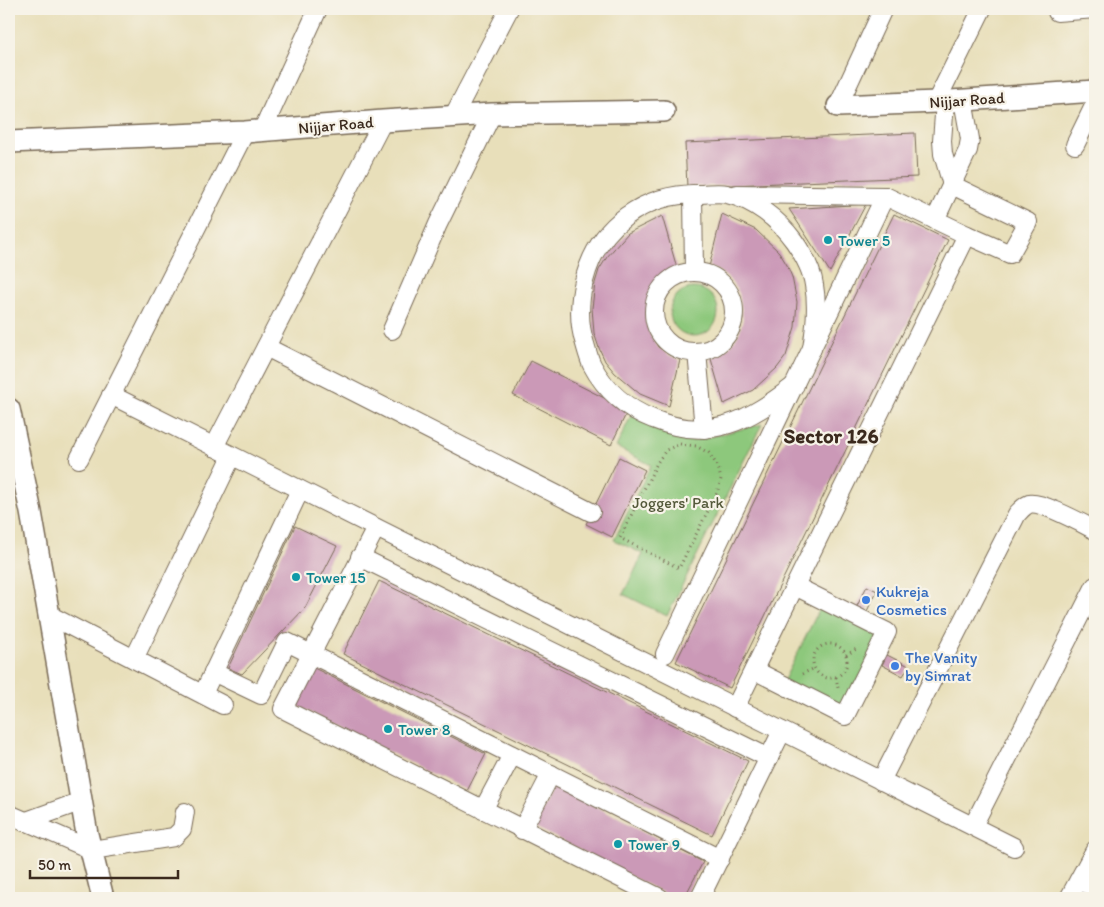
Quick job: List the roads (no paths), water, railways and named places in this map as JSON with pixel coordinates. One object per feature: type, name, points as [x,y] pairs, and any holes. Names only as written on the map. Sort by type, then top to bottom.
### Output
[{"type":"street","points":[[79,459],[318,9]]},
{"type":"street","points":[[453,117],[509,9]]},
{"type":"street","points":[[838,106],[883,9]]},
{"type":"street","points":[[794,385],[767,407],[737,422],[704,429],[670,426],[638,414],[612,392],[592,365],[581,332],[579,298],[588,265],[605,235],[630,212],[660,199],[693,194],[885,196],[967,236],[1010,254],[1028,222],[952,186],[943,154],[942,141],[948,101],[982,9]]},
{"type":"street","points":[[1057,12],[1095,10]]},
{"type":"street","name":"Nijjar Road","points":[[838,106],[1095,91]]},
{"type":"street","points":[[934,220],[952,186],[968,150],[970,140],[948,101]]},
{"type":"street","points":[[1075,145],[1095,104]]},
{"type":"street","name":"Nijjar Road","points":[[9,142],[254,131],[492,114],[664,111]]},
{"type":"street","points":[[392,330],[438,224],[492,114]]},
{"type":"street","points":[[214,447],[383,121]]},
{"type":"street","points":[[693,194],[694,272]]},
{"type":"street","points":[[727,194],[757,206],[783,226],[803,253],[814,284],[816,317],[812,349]]},
{"type":"street","points":[[665,654],[885,196]]},
{"type":"street","points":[[735,708],[967,236]]},
{"type":"street","points":[[690,272],[704,273],[715,278],[731,296],[734,309],[733,321],[728,333],[710,349],[697,352],[683,351],[670,345],[661,335],[655,322],[654,309],[657,295],[665,284],[677,276],[690,272]]},
{"type":"street","points":[[266,347],[591,512]]},
{"type":"street","points":[[697,352],[704,429]]},
{"type":"street","points":[[112,396],[1014,847]]},
{"type":"street","points":[[9,409],[31,512],[82,800],[103,898]]},
{"type":"street","points":[[134,658],[232,456]]},
{"type":"street","points":[[202,694],[300,490]]},
{"type":"street","points":[[881,781],[1017,514],[1031,504],[1040,505],[1073,518],[1095,530]]},
{"type":"street","points":[[376,528],[283,709],[660,898]]},
{"type":"street","points":[[360,558],[769,758]]},
{"type":"street","points":[[754,670],[845,716],[887,632],[795,586]]},
{"type":"street","points":[[973,826],[1095,586]]},
{"type":"street","points":[[49,615],[223,706]]},
{"type":"street","points":[[213,672],[261,695],[287,642],[720,859]]},
{"type":"street","points":[[700,898],[782,731]]},
{"type":"street","points":[[483,810],[512,755]]},
{"type":"street","points":[[522,830],[551,774]]},
{"type":"street","points":[[16,818],[82,800]]},
{"type":"street","points":[[16,818],[92,850],[174,837],[182,830],[185,812]]},
{"type":"street","points":[[1069,898],[1095,850]]},
{"type":"street","points":[[1079,880],[1095,888]]},
{"type":"place","name":"Tower 5","points":[[828,240]]},
{"type":"place","name":"Tower 15","points":[[296,577]]},
{"type":"place","name":"Kukreja Cosmetics","points":[[866,600]]},
{"type":"place","name":"The Vanity by Simrat","points":[[895,666]]},
{"type":"place","name":"Tower 8","points":[[388,729]]},
{"type":"place","name":"Tower 9","points":[[618,844]]},
{"type":"district","name":"Sector 126","points":[[831,435]]},
{"type":"park label","name":"Joggers' Park","points":[[678,502]]}]
